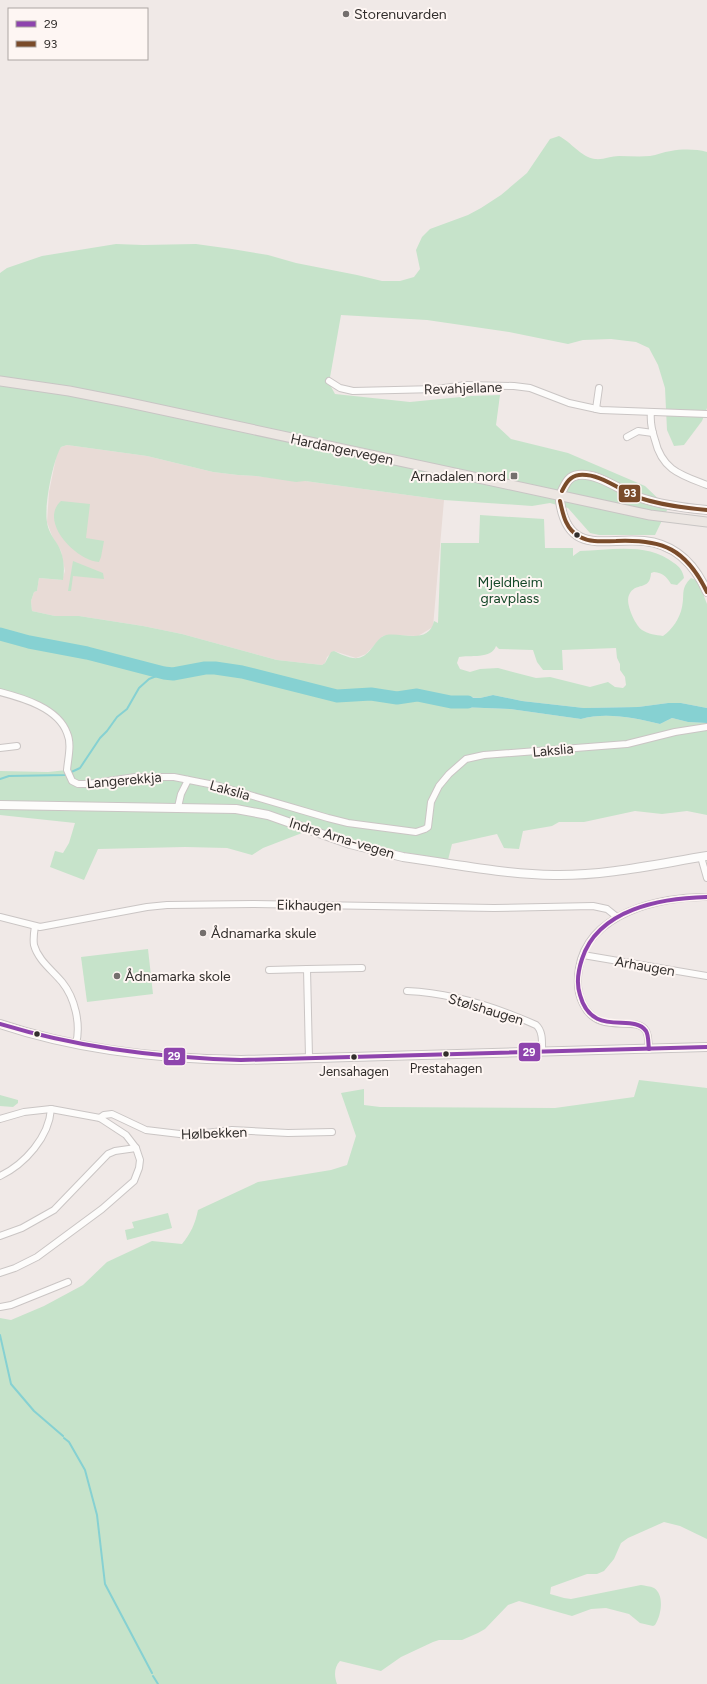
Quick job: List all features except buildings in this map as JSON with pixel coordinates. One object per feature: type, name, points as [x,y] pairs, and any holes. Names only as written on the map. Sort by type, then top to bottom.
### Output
[{"type":"main road","name":"Hardangervegen","points":[[0,381],[69,391],[124,402],[635,512],[707,522]]},
{"type":"main road","points":[[562,491],[568,479],[584,474],[646,500],[670,506],[707,510]]},
{"type":"main road","points":[[560,501],[565,520],[575,534],[592,541],[645,541],[668,547],[682,556],[691,565],[707,592]]},
{"type":"main road","name":"Indre Arna-vegen","points":[[0,805],[221,808],[254,812],[283,820],[350,844],[383,853],[531,874],[560,875],[599,872],[704,856]]},
{"type":"main road","points":[[0,1024],[76,1044],[125,1051],[205,1059],[241,1060],[707,1047]]},
{"type":"street","name":"Revahjellane","points":[[329,381],[340,388],[353,390],[437,389],[466,385],[521,386],[569,403],[596,409],[621,412],[707,414]]},
{"type":"street","points":[[596,409],[599,388]]},
{"type":"street","points":[[651,412],[653,433],[658,454],[663,461],[684,476],[707,485]]},
{"type":"street","points":[[627,437],[638,431],[653,433]]},
{"type":"street","name":"Langerekkja","points":[[0,692],[34,703],[61,722],[68,733],[69,740],[67,770],[70,778],[75,783],[88,784],[158,776],[188,780]]},
{"type":"street","name":"Lakslia","points":[[188,780],[219,786],[306,813],[348,823],[416,832],[425,830],[429,824],[431,802],[439,786],[456,766],[466,759],[484,755],[627,744],[675,732],[707,727]]},
{"type":"street","points":[[0,748],[17,746]]},
{"type":"street","points":[[178,807],[181,794],[188,780]]},
{"type":"street","points":[[704,856],[707,878]]},
{"type":"street","points":[[649,1049],[647,1032],[641,1026],[602,1022],[588,1012],[583,1005],[578,989],[578,975],[583,955],[595,936],[603,927],[617,917],[661,901],[685,897],[707,897]]},
{"type":"street","name":"Eikhaugen","points":[[0,917],[35,926],[51,926],[147,906],[266,904],[494,908],[586,905],[606,909],[617,917]]},
{"type":"street","points":[[35,926],[34,944],[41,959],[69,992],[78,1030],[76,1044]]},
{"type":"street","name":"Arhaugen","points":[[583,955],[707,976]]},
{"type":"street","points":[[269,970],[362,968]]},
{"type":"street","points":[[307,969],[309,1057]]},
{"type":"street","name":"Stølshaugen","points":[[407,991],[428,992],[462,999],[525,1021],[540,1028],[542,1051]]},
{"type":"street","points":[[0,1176],[18,1165],[36,1146],[49,1118],[51,1109]]},
{"type":"street","name":"Hølbekken","points":[[0,1119],[24,1112],[51,1109],[100,1118],[126,1135],[136,1148]]},
{"type":"street","name":"Hølbekken","points":[[100,1118],[104,1115],[112,1114],[146,1130],[188,1135],[232,1130],[288,1133],[332,1132]]},
{"type":"street","points":[[0,1236],[22,1228],[54,1210],[108,1154],[115,1151],[136,1148],[140,1160],[139,1168],[134,1181],[130,1186],[51,1248],[27,1262],[0,1273]]},
{"type":"street","points":[[0,1307],[11,1305],[68,1282]]},
{"type":"shaded area","points":[[67,445],[147,456],[213,472],[305,481],[444,500],[433,627],[418,636],[383,636],[366,654],[356,658],[334,651],[327,657],[325,663],[322,665],[277,660],[182,634],[143,626],[79,616],[55,616],[32,611],[31,601],[34,592],[37,591],[39,578],[62,580],[65,571],[61,551],[52,536],[47,522],[49,492],[57,453],[61,447]]},
{"type":"green space","name":"Mjeldheim gravplass","points":[[559,136],[585,155],[595,159],[619,156],[650,156],[668,151],[680,150],[707,152],[707,408],[702,421],[684,445],[674,446],[667,430],[665,388],[658,365],[649,348],[636,342],[611,339],[583,340],[568,344],[509,332],[427,320],[341,315],[329,383],[335,394],[410,402],[471,396],[500,395],[496,425],[511,439],[568,453],[645,486],[668,508],[655,535],[599,535],[590,533],[568,508],[550,503],[532,506],[444,500],[305,481],[296,482],[213,472],[147,456],[67,445],[61,447],[52,472],[46,515],[49,530],[59,547],[62,556],[64,565],[63,580],[39,578],[37,591],[34,592],[31,601],[32,611],[55,616],[79,616],[143,626],[182,634],[277,660],[322,665],[325,663],[331,652],[334,651],[348,657],[362,657],[370,651],[382,637],[386,635],[421,635],[427,633],[434,621],[438,623],[441,543],[479,543],[480,515],[544,519],[545,548],[573,548],[573,556],[580,551],[617,549],[641,550],[664,556],[679,567],[684,578],[677,585],[671,584],[662,574],[654,572],[651,573],[650,579],[645,585],[635,588],[629,595],[628,603],[634,619],[642,630],[663,636],[672,627],[681,611],[685,585],[691,578],[698,581],[707,604],[707,708],[681,703],[668,703],[638,707],[584,708],[522,701],[493,695],[480,698],[459,696],[451,702],[459,707],[510,709],[581,719],[610,716],[631,718],[660,724],[672,718],[688,722],[707,723],[707,815],[687,811],[662,814],[635,811],[584,822],[559,822],[552,826],[523,831],[519,849],[504,848],[497,834],[452,844],[448,860],[379,848],[315,828],[263,848],[252,855],[227,848],[185,847],[98,849],[84,880],[50,867],[55,851],[63,853],[69,843],[75,823],[0,815],[0,771],[48,772],[67,770],[68,733],[44,709],[0,692],[0,273],[7,268],[42,256],[116,244],[196,244],[268,255],[296,263],[382,281],[400,281],[414,277],[420,269],[416,250],[422,237],[430,229],[468,215],[501,195],[527,173],[550,139]],"holes":[[[496,646],[499,649],[533,650],[537,662],[543,670],[563,670],[562,650],[616,648],[620,670],[625,677],[626,685],[623,688],[615,687],[608,682],[590,687],[550,677],[536,678],[498,668],[480,669],[470,672],[460,669],[457,663],[459,657],[485,655],[494,650]]]},
{"type":"green space","points":[[61,501],[90,504],[86,538],[104,541],[99,562],[90,560],[81,555],[71,548],[63,539],[57,529],[54,519],[55,510]]},
{"type":"green space","points":[[73,561],[103,573],[104,579],[73,576],[71,591],[68,591]]},
{"type":"green space","name":"Ådnamarka skole","points":[[148,949],[153,994],[87,1002],[81,957]]},
{"type":"green space","points":[[639,1080],[707,1088],[707,1539],[680,1526],[664,1522],[628,1538],[621,1543],[614,1559],[604,1571],[597,1574],[587,1574],[551,1587],[550,1594],[571,1599],[641,1585],[651,1587],[657,1591],[661,1600],[659,1616],[655,1625],[653,1626],[640,1623],[629,1614],[606,1608],[591,1609],[572,1616],[519,1601],[508,1605],[485,1629],[478,1633],[462,1640],[439,1640],[433,1642],[401,1657],[381,1671],[340,1661],[335,1672],[337,1684],[0,1684],[0,1318],[11,1320],[44,1306],[83,1285],[107,1262],[152,1241],[182,1244],[196,1220],[198,1210],[258,1182],[331,1170],[347,1165],[356,1136],[341,1093],[364,1089],[364,1105],[380,1107],[555,1108],[634,1097]]},
{"type":"green space","points":[[0,1095],[18,1100],[18,1103],[13,1107],[0,1106]]},
{"type":"green space","points":[[168,1213],[172,1228],[127,1240],[125,1230],[134,1228],[132,1222]]},
{"type":"water","points":[[493,695],[522,701],[584,708],[638,707],[668,703],[681,703],[707,708],[707,723],[688,722],[672,718],[660,724],[631,718],[610,716],[581,719],[510,709],[459,707],[452,705],[455,697],[480,698]]},
{"type":"waterway","points":[[0,634],[29,642],[87,653],[164,673],[173,674],[205,668],[215,668],[242,672],[337,696],[371,694],[397,698],[417,695],[451,702],[468,702]]},
{"type":"waterway","points":[[0,779],[9,776],[65,775],[80,768],[100,738],[117,717],[127,709],[139,688],[149,679],[164,673]]},
{"type":"waterway","points":[[0,1335],[11,1384],[34,1411],[63,1436]]},
{"type":"waterway","points":[[64,1438],[69,1442],[85,1470],[97,1515],[105,1584],[152,1673]]},
{"type":"waterway","points":[[153,1676],[158,1684]]},
{"type":"transit line","name":"93","points":[[562,491],[571,478],[579,475],[587,475],[603,480],[633,495],[656,503],[707,510]]},
{"type":"transit line","name":"93","points":[[560,501],[566,522],[575,534],[584,539],[593,541],[633,541],[660,545],[681,556],[699,577],[707,592]]},
{"type":"transit line","name":"29","points":[[649,1049],[647,1033],[640,1026],[603,1021],[594,1017],[586,1008],[578,986],[582,959],[590,942],[602,928],[616,918],[651,904],[670,900],[707,897]]},
{"type":"transit line","name":"29","points":[[0,1024],[89,1045],[150,1054],[210,1059],[241,1060],[707,1047]]},
{"type":"place","name":"Storenuvarden","points":[[346,14]]},
{"type":"place","name":"Arnadalen nord","points":[[514,476]]},
{"type":"place","name":"Ådnamarka skule","points":[[203,933]]},
{"type":"place","name":"Ådnamarka skole","points":[[117,976]]},
{"type":"place","name":"Prestahagen","points":[[446,1054]]},
{"type":"place","name":"Jensahagen","points":[[354,1057]]}]
